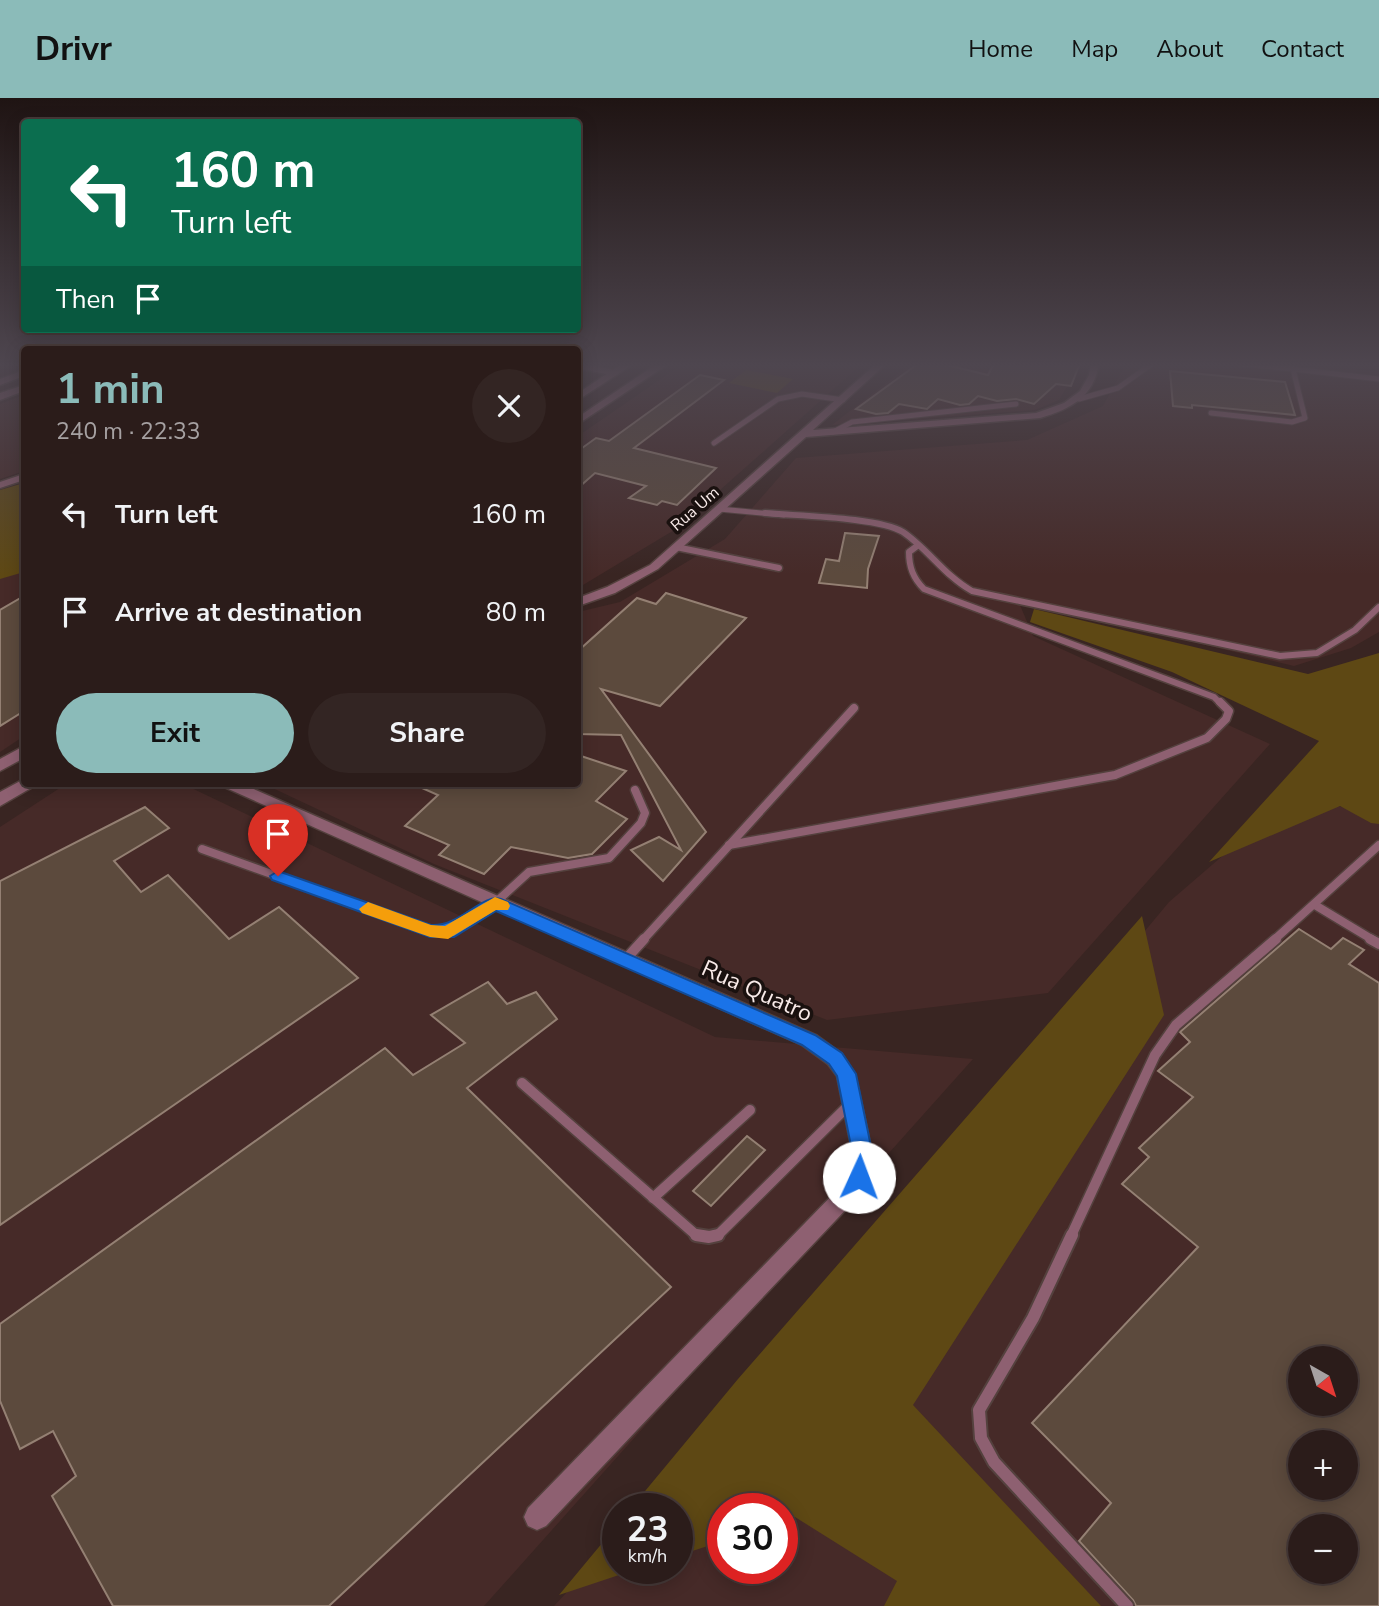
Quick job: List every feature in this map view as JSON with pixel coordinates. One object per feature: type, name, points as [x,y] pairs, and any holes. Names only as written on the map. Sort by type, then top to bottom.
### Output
[{"type":"street","points":[[804,434],[813,433]]},
{"type":"street","name":"Rua Um","points":[[581,601],[654,567],[804,434]]},
{"type":"street","points":[[0,485],[21,478]]},
{"type":"street","points":[[0,766],[21,753]]},
{"type":"street","points":[[0,800],[21,787]]},
{"type":"street","name":"Rua Quatro","points":[[236,787],[809,1040],[835,1059],[846,1074],[864,1161],[859,1177],[847,1194],[537,1517]]},
{"type":"lane","points":[[714,443],[728,433]]},
{"type":"lane","points":[[719,509],[889,525],[906,533],[953,581],[972,591],[1280,656],[1298,657],[1326,648],[1356,630],[1379,607]]},
{"type":"lane","points":[[729,845],[1115,775],[1207,738],[1226,719],[1229,711],[1214,697],[924,589],[909,564],[909,552],[917,546]]},
{"type":"lane","points":[[676,547],[779,568]]},
{"type":"lane","points":[[625,960],[854,708]]},
{"type":"lane","points":[[202,849],[430,931],[448,932],[495,903],[529,872],[609,858],[641,823],[645,813],[635,790]]},
{"type":"lane","points":[[1128,1606],[994,1462],[981,1438],[979,1410],[1033,1318],[1155,1055],[1176,1025],[1315,905],[1379,845]]},
{"type":"lane","points":[[1315,905],[1379,944]]},
{"type":"lane","points":[[522,1083],[696,1235],[709,1237],[718,1235],[852,1102]]},
{"type":"lane","points":[[653,1198],[751,1110]]},
{"type":"shaded area","points":[[0,433],[21,433],[21,472],[0,479]]},
{"type":"shaded area","points":[[784,433],[676,529],[581,586],[581,434]]},
{"type":"shaded area","points":[[1042,433],[1379,433],[1379,632],[1351,648],[1294,666],[1104,621],[1020,605],[1033,636],[1270,744],[1048,993],[827,1020],[434,864],[270,787],[581,787],[581,611],[620,602],[725,539],[796,458],[1027,440]]},
{"type":"shaded area","points":[[21,484],[21,573],[0,579],[0,490]]},
{"type":"shaded area","points":[[21,491],[21,738],[0,752],[0,499]]},
{"type":"shaded area","points":[[1034,609],[1308,674],[1379,653],[1379,824],[1371,823],[1340,806],[1209,862],[1319,741],[1172,672],[1030,622]]},
{"type":"shaded area","points":[[61,787],[189,787],[715,1037],[973,1059],[484,1606],[0,1606],[0,827]]},
{"type":"shaded area","points":[[1292,796],[1379,815],[1379,1606],[554,1606],[602,1554],[602,1584],[693,1584],[693,1493],[689,1493],[838,1300],[1169,902]]},
{"type":"shaded area","points":[[1142,916],[1164,1015],[913,1405],[1101,1606],[884,1606],[897,1581],[798,1519],[798,1493],[707,1493],[707,1546],[693,1551],[693,1493],[643,1493],[738,1379]]},
{"type":"shaded area","points":[[602,1543],[602,1581],[559,1595]]},
{"type":"building","points":[[620,433],[653,433],[634,448],[716,468],[677,505],[662,501],[657,505],[629,498],[646,486],[595,473],[581,485],[581,449],[596,438],[609,441]]},
{"type":"building","points":[[845,533],[879,536],[868,569],[867,588],[819,583],[826,559],[839,561]]},
{"type":"building","points":[[666,593],[746,618],[660,706],[601,689],[706,832],[663,881],[631,850],[659,837],[681,850],[621,735],[581,734],[581,648],[637,598],[656,604]]},
{"type":"building","points":[[21,598],[21,713],[0,726],[0,610]]},
{"type":"building","points":[[581,756],[626,771],[596,801],[627,819],[592,854],[568,858],[511,847],[484,874],[439,855],[449,845],[405,826],[438,795],[420,787],[581,787]]},
{"type":"building","points":[[145,807],[169,828],[114,861],[141,892],[168,875],[229,939],[279,907],[358,978],[0,1225],[0,881]]},
{"type":"building","points":[[1299,929],[1331,949],[1343,938],[1364,950],[1349,964],[1379,983],[1379,1606],[1136,1606],[1079,1541],[1111,1503],[1032,1423],[1198,1247],[1122,1184],[1149,1157],[1139,1148],[1193,1097],[1158,1071],[1190,1042],[1180,1032]]},
{"type":"building","points":[[488,982],[507,1004],[536,992],[557,1019],[467,1088],[671,1287],[329,1606],[113,1606],[52,1496],[76,1476],[53,1431],[20,1449],[0,1401],[0,1324],[385,1048],[413,1075],[465,1043],[431,1015]]},
{"type":"building","points":[[747,1136],[765,1150],[711,1206],[693,1191]]},
{"type":"slow traffic","points":[[368,909],[430,931],[448,932],[495,903],[502,906]]},
{"type":"route","points":[[278,876],[430,931],[448,932],[495,903],[809,1040],[835,1059],[846,1074],[864,1161],[859,1177]]}]
